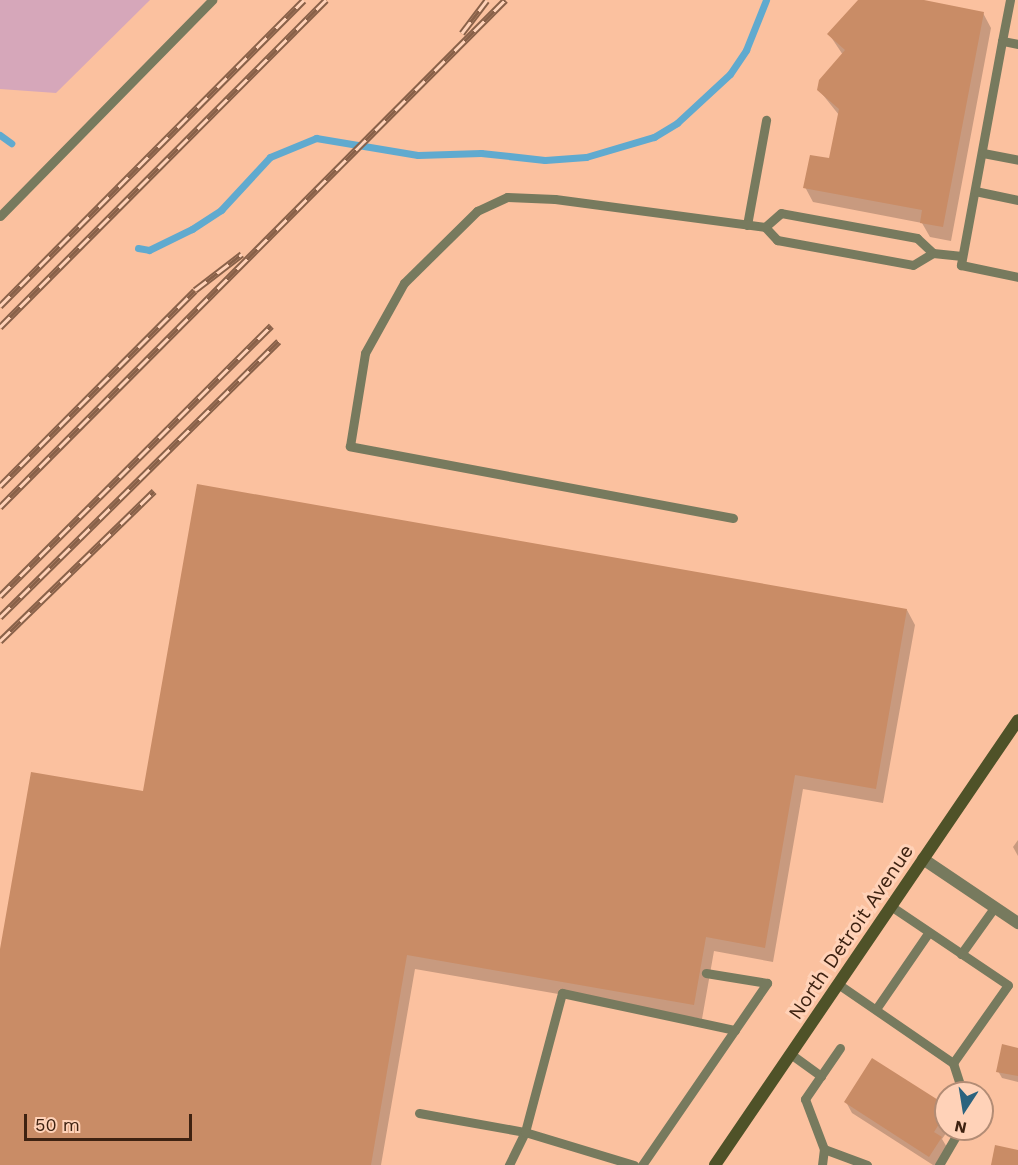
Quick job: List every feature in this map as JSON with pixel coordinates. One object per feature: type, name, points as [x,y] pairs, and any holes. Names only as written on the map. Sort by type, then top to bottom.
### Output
[{"type":"main road","name":"North Detroit Avenue","points":[[715,1165],[1018,720]]},
{"type":"street","points":[[923,859],[1018,923]]},
{"type":"lane","points":[[0,216],[212,0]]},
{"type":"lane","points":[[1010,0],[961,265],[1018,277]]},
{"type":"lane","points":[[1002,41],[1018,44]]},
{"type":"lane","points":[[747,225],[766,120]]},
{"type":"lane","points":[[983,153],[1018,160]]},
{"type":"lane","points":[[975,191],[1018,200]]},
{"type":"lane","points":[[733,518],[350,446],[365,353],[404,283],[477,211],[507,197],[555,199],[765,227],[777,240],[914,265],[933,254],[962,256]]},
{"type":"lane","points":[[765,227],[781,213],[789,214],[917,238],[933,254]]},
{"type":"lane","points":[[891,906],[1008,985],[953,1063]]},
{"type":"lane","points":[[962,954],[994,908]]},
{"type":"lane","points":[[876,1009],[929,932]]},
{"type":"lane","points":[[642,1165],[767,983],[706,974]]},
{"type":"lane","points":[[838,984],[953,1063],[959,1081]]},
{"type":"lane","points":[[509,1165],[525,1132],[562,993],[735,1029]]},
{"type":"lane","points":[[822,1165],[824,1149],[805,1100],[840,1048]]},
{"type":"lane","points":[[792,1055],[821,1076]]},
{"type":"lane","points":[[418,1113],[525,1132],[634,1165]]},
{"type":"lane","points":[[939,1165],[953,1141]]},
{"type":"lane","points":[[824,1149],[867,1165]]},
{"type":"shaded area","points":[[0,0],[150,0],[56,93],[0,89]]},
{"type":"building","points":[[858,0],[924,0],[984,12],[943,227],[920,223],[922,210],[803,188],[810,155],[829,158],[839,109],[817,90],[819,80],[845,50],[827,34]]},
{"type":"building","points":[[197,484],[907,609],[876,789],[795,775],[765,948],[706,937],[694,1005],[407,955],[371,1165],[0,1165],[0,949],[31,772],[143,791]]},
{"type":"building","points":[[1002,1044],[1018,1048],[1018,1076],[996,1072]]},
{"type":"building","points":[[872,1058],[934,1097],[934,1141],[939,1141],[929,1157],[844,1102]]},
{"type":"building","points":[[995,1145],[1018,1150],[1018,1165],[991,1165]]},
{"type":"waterway","points":[[138,248],[149,250],[192,229],[221,210],[270,157],[316,138],[418,155],[481,153],[545,160],[586,157],[654,137],[677,123],[730,74],[746,50],[766,0]]},
{"type":"waterway","points":[[0,135],[11,143]]},
{"type":"railway","points":[[0,306],[304,0]]},
{"type":"railway","points":[[0,327],[326,0]]},
{"type":"railway","points":[[462,33],[487,0]]},
{"type":"railway","points":[[0,507],[505,0]]},
{"type":"railway","points":[[0,486],[195,290],[242,254]]},
{"type":"railway","points":[[0,596],[271,326]]},
{"type":"railway","points":[[0,617],[279,341]]},
{"type":"railway","points":[[0,641],[154,491]]}]
